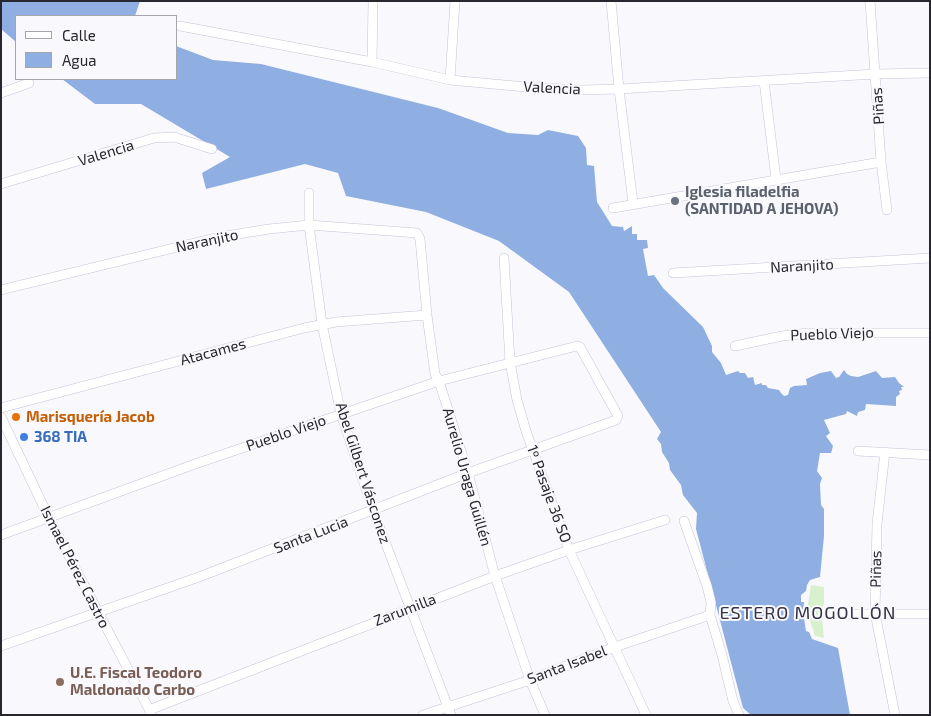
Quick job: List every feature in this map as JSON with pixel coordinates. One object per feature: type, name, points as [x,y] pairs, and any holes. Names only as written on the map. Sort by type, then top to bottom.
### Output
[{"type":"street","points":[[372,62],[373,1]]},
{"type":"street","points":[[450,80],[455,1]]},
{"type":"street","points":[[611,1],[619,89],[633,203]]},
{"type":"street","name":"Piñas","points":[[870,1],[881,162],[887,210]]},
{"type":"street","name":"Valencia","points":[[180,26],[372,62],[450,80],[554,89],[619,89],[876,74],[930,73]]},
{"type":"street","points":[[764,81],[776,179]]},
{"type":"street","points":[[1,93],[30,83]]},
{"type":"street","name":"Valencia","points":[[1,184],[154,138],[174,138],[212,149]]},
{"type":"street","points":[[612,208],[881,162]]},
{"type":"street","name":"Abel Gilbert Vásconez","points":[[309,193],[310,225],[322,324],[341,414],[373,510],[449,711]]},
{"type":"street","name":"Naranjito","points":[[1,290],[219,237],[269,229],[310,225],[417,233]]},
{"type":"street","name":"Aurelio Uraga Guillén","points":[[417,233],[420,239],[434,372],[439,381],[468,473],[495,576],[530,680],[545,715]]},
{"type":"street","name":"1º Pasaje 36 SO","points":[[504,258],[510,362],[517,400],[532,450],[569,550],[646,715]]},
{"type":"street","name":"Naranjito","points":[[674,273],[930,258]]},
{"type":"street","name":"Atacames","points":[[1,408],[322,324],[427,315]]},
{"type":"street","name":"Pueblo Viejo","points":[[735,346],[782,336],[808,333],[930,332]]},
{"type":"street","name":"Pueblo Viejo","points":[[1,535],[195,464],[439,381],[577,346],[580,347],[618,414],[618,418]]},
{"type":"street","name":"Ismael Pérez Castro","points":[[1,417],[49,518],[150,712]]},
{"type":"street","name":"Santa Lucia","points":[[1,646],[199,577],[468,473],[618,418]]},
{"type":"street","points":[[858,451],[930,455]]},
{"type":"street","name":"Piñas","points":[[885,452],[877,524],[875,613],[895,715]]},
{"type":"street","name":"Zarumilla","points":[[150,712],[495,576],[569,550],[665,520]]},
{"type":"street","points":[[684,520],[707,586],[711,602],[710,615],[733,701],[739,715]]},
{"type":"street","points":[[828,614],[930,614]]},
{"type":"street","name":"Santa Isabel","points":[[423,715],[449,711],[615,647],[710,615]]},
{"type":"green space","points":[[811,585],[824,587],[824,604],[821,611],[824,638],[815,636],[807,611]]},
{"type":"water","points":[[1,1],[140,1],[135,15],[15,15],[15,41],[1,29]]},
{"type":"water","points":[[178,47],[213,60],[261,64],[438,108],[508,133],[538,135],[548,130],[578,136],[586,148],[587,165],[594,166],[597,202],[612,226],[623,227],[624,231],[632,226],[632,234],[637,234],[637,240],[647,240],[648,248],[643,249],[648,276],[654,275],[663,288],[703,327],[712,346],[712,352],[721,363],[726,375],[738,371],[745,373],[748,378],[753,377],[755,385],[762,383],[762,385],[766,385],[768,388],[779,390],[784,396],[788,395],[790,388],[794,386],[807,385],[806,379],[831,371],[836,378],[844,370],[851,376],[858,377],[876,371],[882,378],[895,377],[904,387],[901,387],[900,394],[896,397],[896,406],[866,404],[865,410],[858,412],[857,416],[847,411],[846,414],[824,420],[830,433],[826,436],[833,446],[831,453],[820,453],[817,471],[822,478],[820,484],[821,505],[824,509],[824,536],[820,577],[810,580],[806,591],[801,595],[801,602],[804,602],[803,612],[806,631],[809,632],[812,639],[838,648],[850,715],[751,715],[743,708],[696,529],[697,513],[683,495],[681,485],[670,470],[669,463],[662,452],[661,444],[657,439],[661,432],[569,292],[499,241],[426,212],[346,196],[338,173],[305,164],[206,189],[202,173],[230,157],[141,104],[95,104],[63,80],[178,80]]},
{"type":"place","name":"Iglesia filadelfia (SANTIDAD A JEHOVA)","points":[[675,201]]},
{"type":"place","name":"Marisquería Jacob","points":[[16,417]]},
{"type":"place","name":"368 TIA","points":[[24,437]]},
{"type":"place","name":"U.E. Fiscal Teodoro Maldonado Carbo","points":[[60,682]]},
{"type":"district","name":"ESTERO MOGOLLÓN","points":[[808,613]]}]
